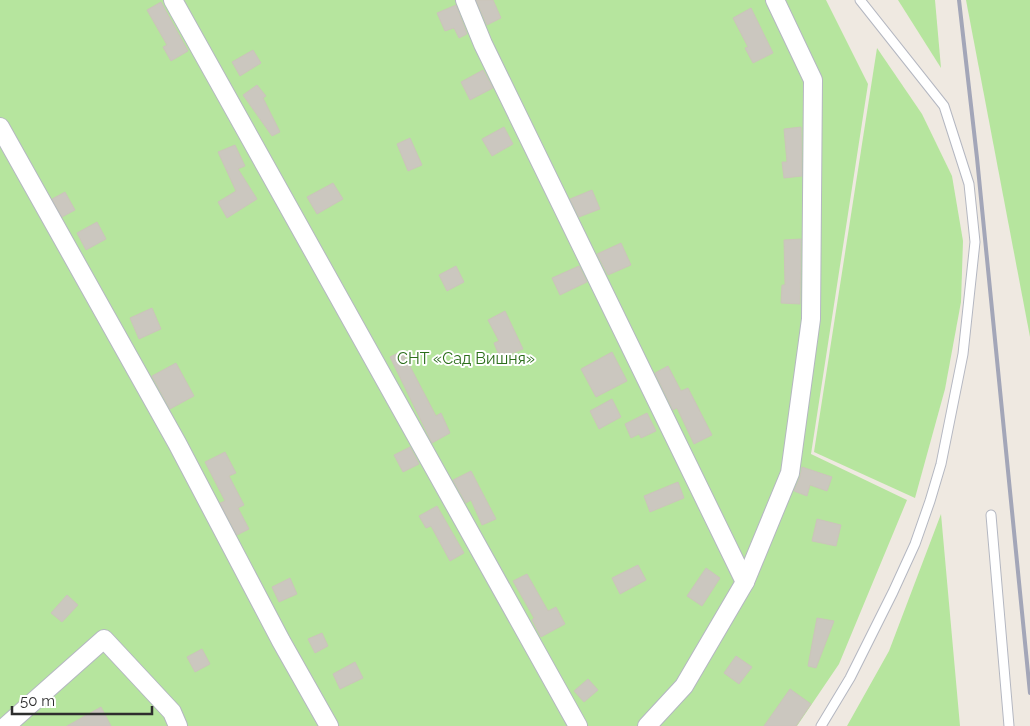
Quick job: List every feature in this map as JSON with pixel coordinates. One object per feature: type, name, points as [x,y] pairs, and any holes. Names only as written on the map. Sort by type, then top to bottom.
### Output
[{"type":"street","points":[[173,0],[578,726]]},
{"type":"street","points":[[465,0],[483,44],[745,582]]},
{"type":"street","points":[[647,726],[684,686],[745,582],[790,473],[811,319],[813,80],[775,0]]},
{"type":"street","points":[[0,127],[176,443],[281,641],[329,726]]},
{"type":"street","points":[[6,726],[104,639],[172,712],[178,726]]},
{"type":"lane","points":[[821,726],[850,678],[889,600],[915,544],[930,501],[941,464],[963,354],[974,242],[969,184],[944,106],[860,0]]},
{"type":"lane","points":[[991,515],[1009,726]]},
{"type":"green space","name":"СНТ «Сад Вишня»","points":[[0,0],[826,0],[868,84],[811,454],[907,500],[839,664],[797,726],[0,726]]},
{"type":"green space","points":[[898,0],[935,0],[941,68]]},
{"type":"green space","points":[[966,0],[1030,0],[1030,337]]},
{"type":"green space","points":[[877,48],[922,114],[952,176],[963,241],[961,302],[945,389],[915,498],[814,452]]},
{"type":"green space","points":[[941,514],[960,726],[847,726],[889,651]]},
{"type":"building","points":[[476,0],[493,0],[501,18],[487,25]]},
{"type":"building","points":[[161,2],[188,51],[171,61],[163,47],[167,45],[147,10]]},
{"type":"building","points":[[456,5],[467,34],[459,38],[454,28],[445,31],[437,13]]},
{"type":"building","points":[[751,8],[773,53],[753,63],[745,48],[748,47],[733,18]]},
{"type":"building","points":[[253,50],[261,63],[240,76],[232,62]]},
{"type":"building","points":[[483,70],[493,88],[470,100],[461,82]]},
{"type":"building","points":[[257,85],[266,96],[263,98],[280,132],[272,136],[243,95]]},
{"type":"building","points":[[504,127],[513,144],[492,156],[482,139]]},
{"type":"building","points":[[801,127],[802,176],[784,178],[782,162],[787,162],[784,129]]},
{"type":"building","points":[[410,138],[422,165],[408,171],[397,144]]},
{"type":"building","points":[[235,145],[245,166],[238,169],[257,199],[227,218],[218,202],[236,191],[218,152]]},
{"type":"building","points":[[333,183],[343,199],[317,214],[307,197]]},
{"type":"building","points":[[592,190],[600,209],[579,217],[570,199]]},
{"type":"building","points":[[65,192],[75,210],[62,217],[52,199]]},
{"type":"building","points":[[97,222],[106,239],[86,250],[77,233]]},
{"type":"building","points":[[801,239],[800,304],[781,303],[782,285],[785,285],[784,240]]},
{"type":"building","points":[[621,243],[631,265],[608,275],[597,254]]},
{"type":"building","points":[[456,266],[464,282],[447,291],[439,275]]},
{"type":"building","points":[[579,266],[587,282],[560,295],[552,278]]},
{"type":"building","points":[[152,308],[161,329],[139,339],[130,318]]},
{"type":"building","points":[[505,311],[523,349],[500,358],[494,343],[499,341],[488,320]]},
{"type":"building","points":[[402,351],[436,416],[441,413],[450,433],[432,443],[390,357]]},
{"type":"building","points":[[612,352],[627,381],[596,397],[581,369]]},
{"type":"building","points":[[176,363],[194,396],[170,409],[152,376]]},
{"type":"building","points":[[668,366],[681,391],[688,388],[712,435],[694,444],[677,408],[673,410],[655,373]]},
{"type":"building","points":[[612,399],[621,417],[599,429],[590,411]]},
{"type":"building","points":[[647,413],[656,431],[641,438],[639,434],[631,438],[625,424]]},
{"type":"building","points":[[410,447],[419,464],[403,472],[394,455]]},
{"type":"building","points":[[225,452],[236,473],[229,476],[244,505],[238,508],[249,529],[237,535],[220,503],[225,501],[205,462]]},
{"type":"building","points":[[802,467],[832,477],[827,491],[810,485],[807,496],[794,491]]},
{"type":"building","points":[[471,471],[496,519],[482,525],[471,500],[466,503],[453,480]]},
{"type":"building","points":[[678,482],[684,498],[650,512],[644,496]]},
{"type":"building","points":[[437,506],[464,553],[450,561],[431,526],[426,528],[419,516]]},
{"type":"building","points":[[817,519],[841,525],[836,546],[812,541]]},
{"type":"building","points":[[638,565],[646,580],[620,594],[612,578]]},
{"type":"building","points":[[706,568],[720,578],[702,606],[687,596]]},
{"type":"building","points":[[527,574],[548,611],[556,607],[565,624],[541,637],[532,620],[534,618],[513,581]]},
{"type":"building","points":[[290,578],[297,594],[279,602],[272,587]]},
{"type":"building","points":[[67,595],[78,605],[62,622],[51,613]]},
{"type":"building","points":[[817,618],[834,621],[816,668],[808,666]]},
{"type":"building","points":[[322,633],[328,646],[315,653],[308,639]]},
{"type":"building","points":[[202,649],[210,664],[195,672],[187,657]]},
{"type":"building","points":[[736,656],[752,667],[739,684],[724,673]]},
{"type":"building","points":[[355,662],[363,678],[340,689],[333,674]]},
{"type":"building","points":[[588,679],[598,690],[584,702],[574,691]]},
{"type":"building","points":[[790,689],[811,704],[796,726],[764,726]]},
{"type":"building","points":[[101,707],[111,726],[67,726]]},
{"type":"railway","points":[[959,0],[977,158],[1030,693]]}]
